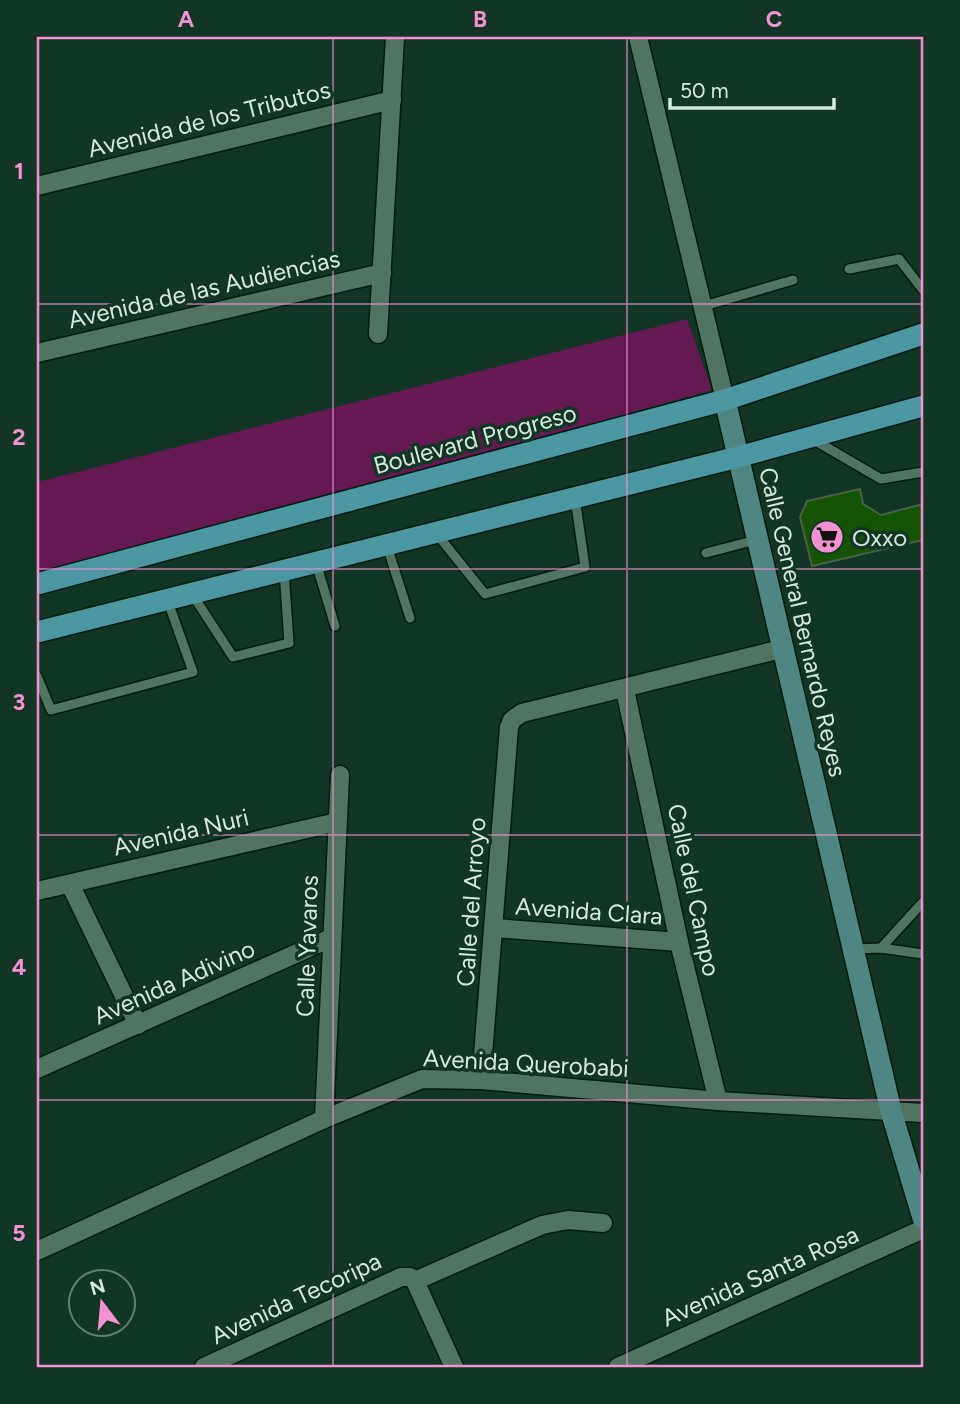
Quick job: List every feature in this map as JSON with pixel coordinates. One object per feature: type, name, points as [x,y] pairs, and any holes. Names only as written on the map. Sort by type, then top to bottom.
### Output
[{"type":"main road","name":"Boulevard Progreso","points":[[37,583],[724,400],[923,334]]},
{"type":"main road","points":[[37,632],[738,457],[923,406]]},
{"type":"street","points":[[378,334],[395,37]]},
{"type":"street","name":"Calle General Bernardo Reyes","points":[[638,37],[704,306],[781,649],[891,1111],[923,1218]]},
{"type":"street","name":"Avenida de los Tributos","points":[[37,186],[392,100]]},
{"type":"street","name":"Avenida de las Audiencias","points":[[37,353],[382,273]]},
{"type":"street","points":[[625,690],[781,649]]},
{"type":"street","name":"Calle del Arroyo","points":[[481,1080],[509,727],[522,713],[625,690]]},
{"type":"street","name":"Calle del Campo","points":[[625,690],[679,942],[718,1101]]},
{"type":"street","name":"Calle Yavaros","points":[[324,1119],[340,775]]},
{"type":"street","name":"Avenida Nuri","points":[[37,891],[337,822]]},
{"type":"street","points":[[70,884],[138,1025]]},
{"type":"street","name":"Avenida Clara","points":[[495,928],[679,942]]},
{"type":"street","name":"Avenida Adivino","points":[[37,1069],[331,938]]},
{"type":"street","name":"Avenida Querobabi","points":[[37,1251],[409,1082],[481,1080],[718,1101],[923,1113]]},
{"type":"street","name":"Avenida Tecoripa","points":[[204,1367],[401,1277],[412,1279],[542,1225],[568,1220],[603,1223]]},
{"type":"street","name":"Avenida Santa Rosa","points":[[618,1367],[923,1229]]},
{"type":"street","points":[[412,1279],[454,1367]]},
{"type":"lane","points":[[849,269],[899,259],[923,290]]},
{"type":"lane","points":[[704,306],[793,280]]},
{"type":"lane","points":[[810,438],[881,479],[923,472]]},
{"type":"lane","points":[[435,532],[485,594],[585,567],[575,498]]},
{"type":"lane","points":[[706,553],[756,540]]},
{"type":"lane","points":[[387,544],[410,618]]},
{"type":"lane","points":[[316,562],[335,626]]},
{"type":"lane","points":[[191,593],[233,657],[278,646],[289,643],[284,570]]},
{"type":"lane","points":[[37,676],[51,710],[193,672],[167,598]]},
{"type":"lane","points":[[881,948],[923,902]]},
{"type":"lane","points":[[853,949],[881,948],[923,954]]},
{"type":"shaded area","points":[[687,319],[712,390],[37,581],[37,482]]},
{"type":"building","points":[[860,489],[863,504],[881,515],[923,504],[923,540],[812,566],[800,517],[807,501]]},
{"type":"place","name":"Oxxo","points":[[827,537]]}]
